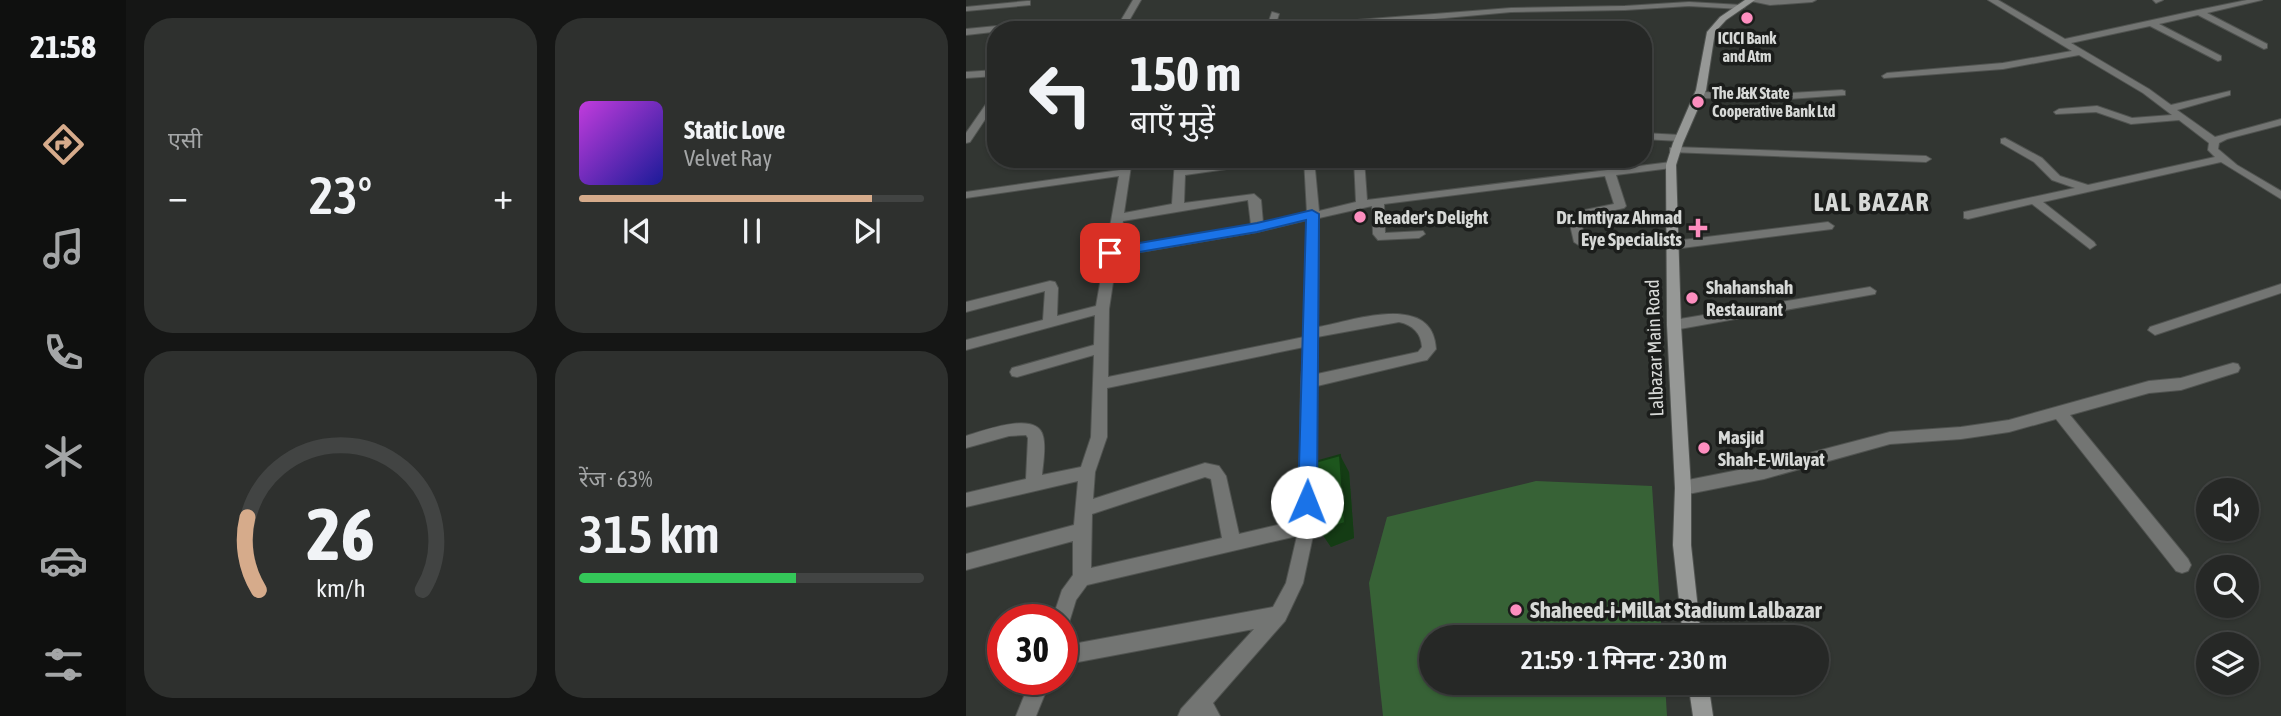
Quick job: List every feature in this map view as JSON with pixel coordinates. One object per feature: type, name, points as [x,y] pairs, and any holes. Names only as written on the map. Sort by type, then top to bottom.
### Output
[{"type":"main road","name":"Lalbazar Main Road","points":[[1691,625],[1682,545],[1683,488],[1674,325],[1671,165],[1677,144],[1700,95],[1705,76],[1708,39],[1712,30],[1747,2]]},
{"type":"main road","points":[[1700,695],[1703,716]]},
{"type":"street","points":[[1125,21],[1137,0]]},
{"type":"street","points":[[1381,21],[1511,10],[1812,0]]},
{"type":"street","points":[[1992,0],[2172,108],[2214,142]]},
{"type":"street","points":[[2065,42],[2258,0]]},
{"type":"street","points":[[966,9],[1028,2]]},
{"type":"street","points":[[1020,12],[1028,2]]},
{"type":"street","points":[[2198,12],[2264,46]]},
{"type":"street","points":[[1273,21],[1275,14]]},
{"type":"street","points":[[2151,23],[2218,58]]},
{"type":"street","points":[[966,33],[987,31]]},
{"type":"street","points":[[966,38],[987,36]]},
{"type":"street","points":[[1887,76],[2003,66],[2082,52]]},
{"type":"street","points":[[966,75],[987,74]]},
{"type":"street","points":[[1700,95],[1775,97],[1842,93]]},
{"type":"street","points":[[2172,108],[2227,93]]},
{"type":"street","points":[[966,140],[987,109]]},
{"type":"street","points":[[2059,112],[2103,110],[2131,121],[2183,117]]},
{"type":"street","points":[[2214,142],[2223,137],[2281,122]]},
{"type":"street","points":[[1652,138],[1677,144],[1926,159]]},
{"type":"street","points":[[2005,141],[2038,160],[2056,178],[2090,188]]},
{"type":"street","points":[[2214,142],[2213,150],[2221,159],[2281,196]]},
{"type":"street","points":[[1968,215],[2221,159]]},
{"type":"street","points":[[1652,168],[1671,165]]},
{"type":"street","points":[[1066,604],[1068,596],[1082,578],[1082,531],[1087,472],[1099,437],[1102,309],[1126,168]]},
{"type":"street","points":[[1178,207],[1179,168]]},
{"type":"street","points":[[1179,173],[1214,168]]},
{"type":"street","points":[[1199,712],[1279,615],[1291,597],[1299,573],[1307,526],[1312,214],[1309,168]]},
{"type":"street","points":[[1360,168],[1362,204]]},
{"type":"street","points":[[1110,253],[1257,228],[1378,201],[1651,168]]},
{"type":"street","points":[[966,195],[1126,172]]},
{"type":"street","points":[[1580,242],[1574,216],[1620,206],[1610,174]]},
{"type":"street","points":[[1117,218],[1250,196],[1255,200],[1257,228]]},
{"type":"street","points":[[1378,201],[1379,234],[1382,237],[1419,234]]},
{"type":"street","points":[[2035,201],[2090,245]]},
{"type":"street","points":[[1674,245],[1828,226]]},
{"type":"street","points":[[966,307],[1050,285],[1050,322]]},
{"type":"street","points":[[2155,330],[2281,288]]},
{"type":"street","points":[[1674,325],[1870,291]]},
{"type":"street","points":[[966,345],[1102,309]]},
{"type":"street","points":[[1101,384],[1399,317],[1408,318],[1420,326],[1429,339],[1429,349],[1422,356],[1308,382]]},
{"type":"street","points":[[1017,372],[1101,348]]},
{"type":"street","points":[[1683,488],[1764,472],[1890,438],[1985,430],[2060,413],[2149,387],[2181,384],[2233,368]]},
{"type":"street","points":[[2060,413],[2182,565]]},
{"type":"street","points":[[966,442],[1009,430],[1030,429],[1036,436],[1034,485]]},
{"type":"street","points":[[1084,509],[1205,470],[1213,471],[1218,476],[1232,543]]},
{"type":"street","points":[[966,500],[1087,472]]},
{"type":"street","points":[[1082,578],[1307,526]]},
{"type":"street","points":[[966,562],[1082,531]]},
{"type":"street","points":[[1078,653],[1279,615]]},
{"type":"street","points":[[1026,716],[1035,695]]},
{"type":"green space","name":"Shaheed-i-Millat Stadium Lalbazar","points":[[1536,481],[1652,486],[1661,625],[1419,625],[1419,695],[1666,695],[1667,716],[1383,716],[1369,583],[1387,517]]},
{"type":"building","points":[[1340,455],[1345,523],[1320,531],[1320,514],[1307,516],[1308,464]]},
{"type":"place","name":"ICICI Bank and Atm","points":[[1747,18]]},
{"type":"place","name":"The J&K State Cooperative Bank Ltd","points":[[1698,102]]},
{"type":"place","name":"Reader's Delight","points":[[1360,217]]},
{"type":"place","name":"Dr. Imtiyaz Ahmad Eye Specialists","points":[[1698,228]]},
{"type":"place","name":"Shahanshah Restaurant","points":[[1692,298]]},
{"type":"place","name":"Masjid Shah-E-Wilayat","points":[[1704,448]]},
{"type":"place","name":"Shaheed-i-Millat Stadium Lalbazar","points":[[1516,610]]},
{"type":"district","name":"LAL BAZAR","points":[[1872,202]]},
{"type":"route","points":[[1110,253],[1257,228],[1312,214],[1307,502]]}]
